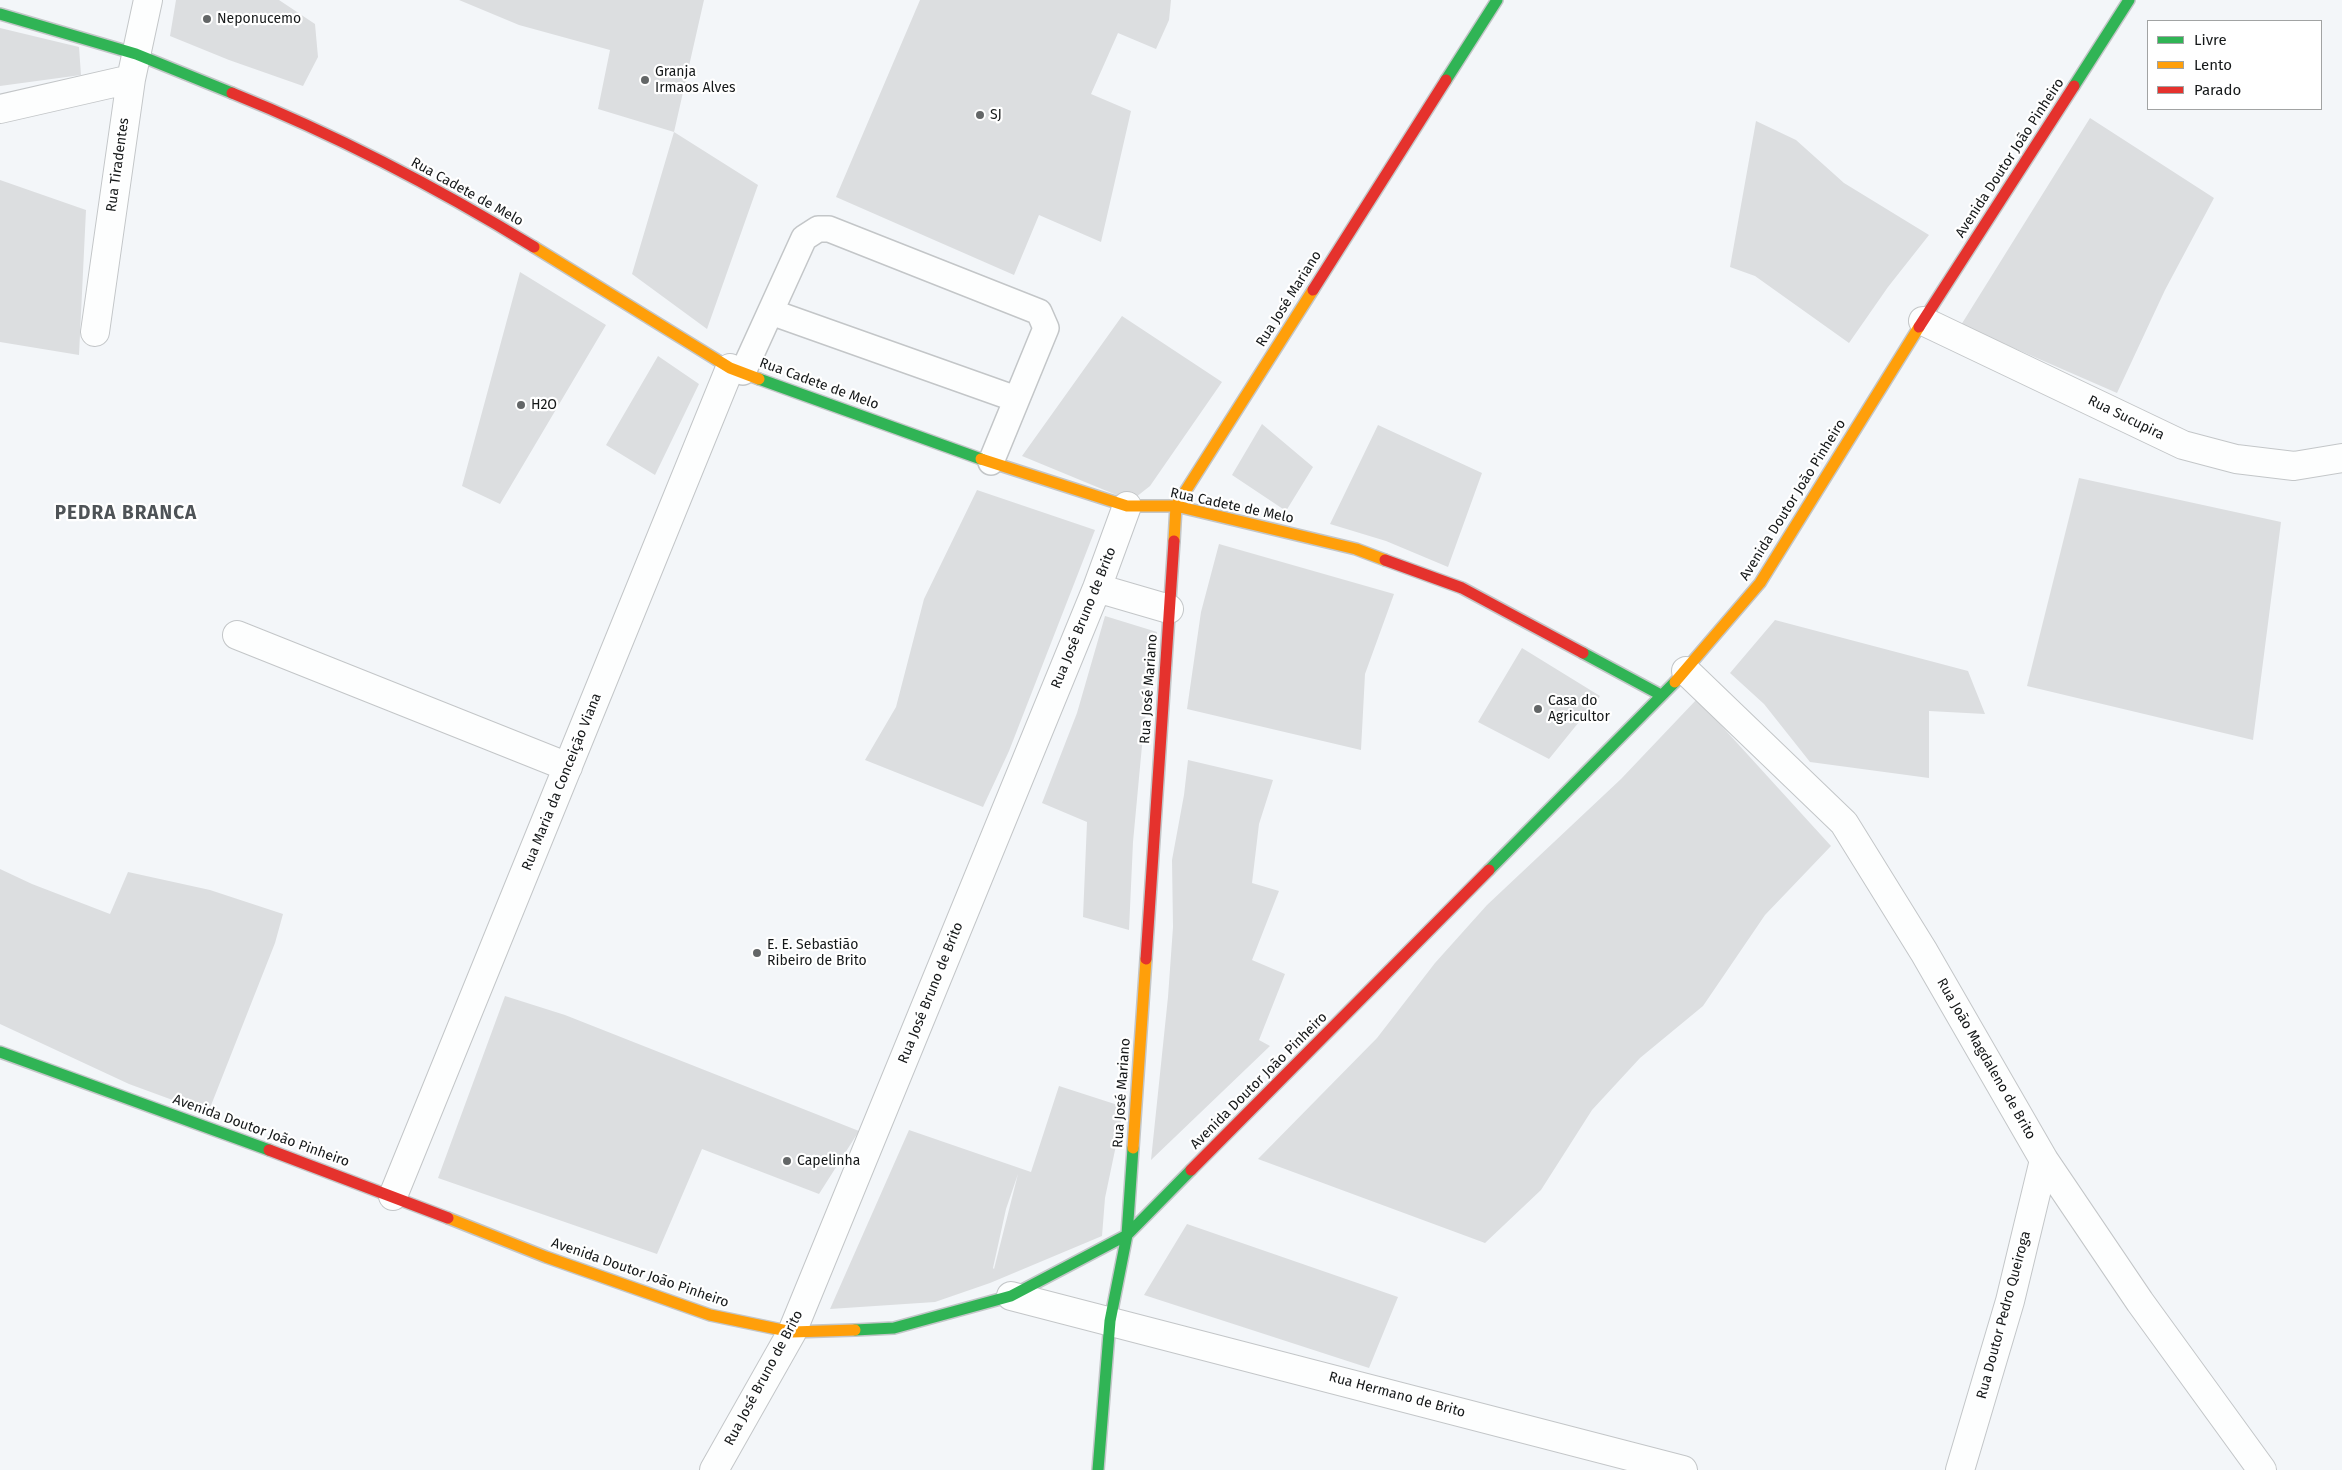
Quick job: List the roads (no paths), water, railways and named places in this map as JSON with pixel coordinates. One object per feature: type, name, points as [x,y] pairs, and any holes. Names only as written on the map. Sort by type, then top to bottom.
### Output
[{"type":"street","name":"Rua Tiradentes","points":[[95,332],[134,66],[148,0]]},
{"type":"street","name":"Rua José Mariano","points":[[1098,1470],[1110,1321],[1127,1235],[1176,506],[1497,0]]},
{"type":"street","name":"Avenida Doutor João Pinheiro","points":[[0,1052],[393,1196],[546,1257],[710,1316],[792,1332],[894,1328],[1011,1296],[1127,1235],[1686,671],[1760,584],[1922,321],[2129,0]]},
{"type":"street","name":"Rua Cadete de Melo","points":[[0,14],[134,66],[285,114],[384,163],[514,236],[737,370],[991,462],[1128,506],[1176,506],[1356,549],[1462,588],[1661,695]]},
{"type":"street","points":[[0,109],[134,66]]},
{"type":"street","name":"Rua Sucupira","points":[[1922,321],[2183,445],[2236,459],[2294,466],[2342,458]]},
{"type":"street","name":"Rua Maria da Conceição Viana","points":[[393,1196],[568,767],[737,370]]},
{"type":"street","name":"Rua José Bruno de Brito","points":[[714,1470],[792,1332],[1097,588],[1128,506]]},
{"type":"street","points":[[1097,588],[1170,609]]},
{"type":"street","points":[[237,635],[568,767]]},
{"type":"street","name":"Rua João Magdaleno de Brito","points":[[1686,671],[1844,823],[1924,952],[2044,1160],[2140,1302],[2262,1470]]},
{"type":"street","name":"Rua Doutor Pedro Queiroga","points":[[1960,1470],[2010,1301],[2044,1160]]},
{"type":"street","name":"Rua Hermano de Brito","points":[[1011,1296],[1683,1470]]},
{"type":"lane","points":[[737,370],[771,312],[804,238],[818,229],[829,229],[1039,312],[1046,328],[991,462]]},
{"type":"lane","points":[[771,312],[1016,399]]},
{"type":"place","name":"Neponucemo","points":[[207,19]]},
{"type":"place","name":"Granja Irmaos Alves","points":[[645,80]]},
{"type":"place","name":"SJ","points":[[980,115]]},
{"type":"place","name":"H2O","points":[[521,405]]},
{"type":"place","name":"Casa do Agricultor","points":[[1538,709]]},
{"type":"place","name":"E. E. Sebastião Ribeiro de Brito","points":[[757,953]]},
{"type":"place","name":"Capelinha","points":[[787,1161]]},
{"type":"district","name":"PEDRA BRANCA","points":[[126,514]]}]
